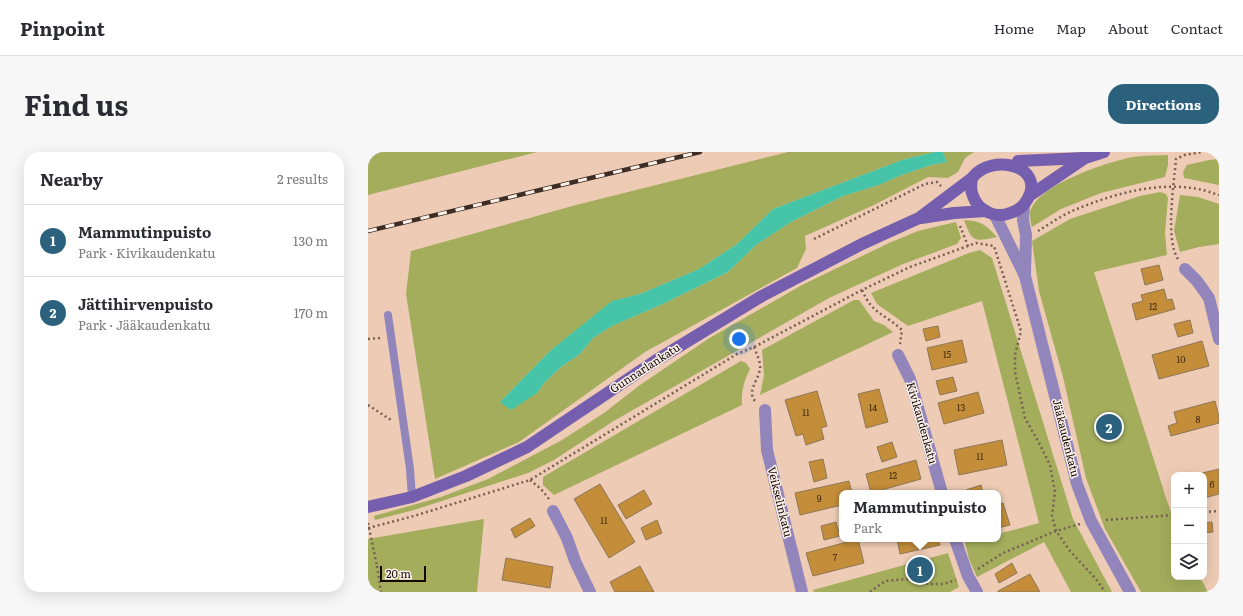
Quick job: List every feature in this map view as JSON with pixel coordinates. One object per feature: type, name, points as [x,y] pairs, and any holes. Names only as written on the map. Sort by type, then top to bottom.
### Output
[{"type":"street","points":[[1018,161],[1085,158],[1104,152]]},
{"type":"street","points":[[1026,201],[1031,186],[1029,176],[1025,167],[1018,161],[1009,156],[1000,155],[990,157],[982,162],[976,169],[972,178],[971,187],[973,196],[978,204],[990,213],[1006,215],[1016,212],[1026,201],[1085,158]]},
{"type":"street","name":"Gunnarlankatu","points":[[368,507],[412,497],[466,476],[527,447],[655,361],[762,296],[862,244],[919,218],[972,178]]},
{"type":"street","name":"Jääkaudenkatu","points":[[1025,276],[1026,235],[1023,220],[1026,201]]},
{"type":"street","name":"Gunnarlankatu","points":[[919,218],[954,213],[990,213]]},
{"type":"street","name":"Jääkaudenkatu","points":[[990,213],[1007,240],[1025,276],[1077,484],[1092,521],[1130,592]]},
{"type":"street","points":[[1185,269],[1197,282],[1208,298],[1219,339]]},
{"type":"street","name":"Kivikaudenkatu","points":[[898,355],[910,379],[941,490]]},
{"type":"street","name":"Veikselinkatu","points":[[765,410],[766,448],[802,592]]},
{"type":"street","points":[[553,511],[567,538],[575,561],[590,592]]},
{"type":"street","points":[[956,542],[968,576],[977,592]]},
{"type":"lane","points":[[388,315],[410,469],[412,497]]},
{"type":"path","points":[[1185,269],[1175,254],[1171,233],[1176,159],[1184,155],[1202,152]]},
{"type":"path","points":[[1026,235],[1037,231],[1069,213],[1103,200],[1139,189],[1174,187],[1199,189],[1219,195]]},
{"type":"path","points":[[368,528],[414,516],[530,480],[737,354],[754,347],[862,290],[910,267],[976,243],[994,246],[1007,240]]},
{"type":"path","points":[[994,246],[1021,331],[1015,355],[1014,372],[1024,418],[1050,465],[1055,492],[1052,516],[1056,531],[1070,551],[1105,592]]},
{"type":"path","points":[[862,290],[867,302],[876,312],[895,323],[902,330],[898,355]]},
{"type":"path","points":[[754,347],[760,367],[752,390],[753,399],[765,410]]},
{"type":"path","points":[[368,406],[404,428]]},
{"type":"path","points":[[530,480],[541,489],[549,499],[553,511]]},
{"type":"path","points":[[1207,512],[1219,511]]},
{"type":"path","points":[[1056,531],[1092,521],[1171,515]]},
{"type":"path","points":[[368,523],[381,592]]},
{"type":"green space","points":[[368,152],[537,152],[368,195]]},
{"type":"green space","points":[[788,152],[935,152],[902,160],[773,209],[737,244],[699,269],[640,294],[612,302],[551,350],[500,402],[537,393],[544,383],[561,367],[580,354],[593,338],[612,326],[665,303],[728,272],[756,245],[791,222],[843,196],[879,185],[899,176],[931,165],[947,162],[943,152],[974,152],[965,158],[958,172],[948,178],[928,177],[874,205],[805,236],[806,249],[797,268],[645,352],[519,442],[435,479],[406,294],[411,251],[576,205]]},
{"type":"green space","points":[[1168,155],[1168,165],[1165,177],[1101,193],[1061,209],[1032,227],[1030,215],[1034,205],[1042,195],[1055,186],[1087,171],[1117,161],[1137,156]]},
{"type":"green space","points":[[1219,159],[1219,185],[1184,178],[1183,172],[1187,165]]},
{"type":"green space","points":[[1160,192],[1166,194],[1168,198],[1165,233],[1167,255],[1094,272],[1171,512],[1171,580],[1202,580],[1208,592],[1141,592],[1105,529],[1086,478],[1063,377],[1039,291],[1032,241],[1070,219],[1140,196]]},
{"type":"green space","points":[[1180,195],[1198,197],[1219,204],[1219,244],[1180,252],[1174,231]]},
{"type":"green space","points":[[964,220],[979,222],[997,237],[983,240],[975,239],[969,233]]},
{"type":"green space","points":[[956,222],[961,238],[957,244],[903,264],[829,298],[612,422],[554,460],[528,473],[414,510],[375,520],[374,516],[441,497],[488,479],[562,440],[604,413],[640,385],[708,339],[802,285],[889,243],[918,231]]},
{"type":"green space","points":[[980,250],[992,258],[1073,519],[1112,592],[1071,592],[1044,542],[977,577],[969,559],[965,542],[1001,542],[1001,533],[1039,523],[982,301],[908,326],[877,304],[871,293],[969,253]]},
{"type":"green space","points":[[854,300],[859,300],[874,321],[884,325],[893,332],[760,395],[764,375],[762,350]]},
{"type":"green space","points":[[741,361],[746,363],[750,369],[743,387],[742,405],[554,495],[543,485],[543,477]]},
{"type":"green space","points":[[484,519],[477,592],[368,592],[368,539]]},
{"type":"green space","points":[[948,553],[959,587],[950,592],[814,592],[813,590]]},
{"type":"water","points":[[935,152],[943,152],[947,162],[931,165],[899,176],[879,185],[843,196],[791,222],[756,245],[728,272],[665,303],[612,326],[593,338],[580,354],[561,367],[544,383],[537,393],[511,410],[500,402],[551,350],[612,301],[640,294],[699,269],[737,244],[773,209],[902,160]]},
{"type":"building","points":[[1159,265],[1163,280],[1145,285],[1141,269]]},
{"type":"building","points":[[1164,289],[1167,300],[1172,299],[1175,309],[1136,320],[1132,304],[1143,301],[1141,295]]},
{"type":"building","points":[[1190,320],[1193,333],[1178,337],[1174,324]]},
{"type":"building","points":[[938,326],[940,337],[926,341],[923,329]]},
{"type":"building","points":[[962,340],[967,362],[932,370],[927,348]]},
{"type":"building","points":[[1202,341],[1209,366],[1159,379],[1152,355]]},
{"type":"building","points":[[953,377],[957,391],[940,395],[936,381]]},
{"type":"building","points":[[879,389],[888,422],[866,428],[858,394]]},
{"type":"building","points":[[817,391],[827,426],[821,428],[824,439],[806,445],[803,434],[796,436],[785,400]]},
{"type":"building","points":[[978,392],[984,413],[944,424],[938,403]]},
{"type":"building","points":[[1215,401],[1219,423],[1171,436],[1168,426],[1177,423],[1174,412]]},
{"type":"building","points":[[1002,440],[1007,465],[959,475],[954,450]]},
{"type":"building","points":[[892,442],[897,457],[882,462],[877,447]]},
{"type":"building","points":[[823,459],[827,478],[814,482],[809,462]]},
{"type":"building","points":[[916,460],[921,479],[882,490],[870,490],[866,474]]},
{"type":"building","points":[[1219,469],[1219,494],[1207,497],[1206,472]]},
{"type":"building","points":[[849,481],[851,490],[839,490],[839,506],[800,515],[795,493]]},
{"type":"building","points":[[600,484],[635,542],[609,558],[574,499]]},
{"type":"building","points":[[981,485],[982,490],[966,490]]},
{"type":"building","points":[[644,490],[652,504],[626,519],[618,505]]},
{"type":"building","points":[[1003,503],[1010,525],[1001,527],[1001,504]]},
{"type":"building","points":[[530,518],[535,526],[515,538],[511,529]]},
{"type":"building","points":[[657,520],[662,533],[646,540],[641,528]]},
{"type":"building","points":[[836,522],[839,536],[824,540],[821,526]]},
{"type":"building","points":[[1212,522],[1213,532],[1207,533],[1207,523]]},
{"type":"building","points":[[847,542],[859,542],[864,563],[813,576],[806,553]]},
{"type":"building","points":[[898,542],[939,542],[940,545],[900,554]]},
{"type":"building","points":[[506,558],[553,567],[550,588],[502,580]]},
{"type":"building","points":[[1012,563],[1017,573],[999,583],[995,574]]},
{"type":"building","points":[[640,566],[654,592],[615,592],[610,582]]},
{"type":"building","points":[[1030,574],[1040,592],[998,592],[998,591]]},
{"type":"railway","points":[[368,231],[700,152]]},
{"type":"place","name":"Jättihirvenpuisto","points":[[1109,427]]},
{"type":"place","name":"Mammutinpuisto","points":[[920,570]]}]
